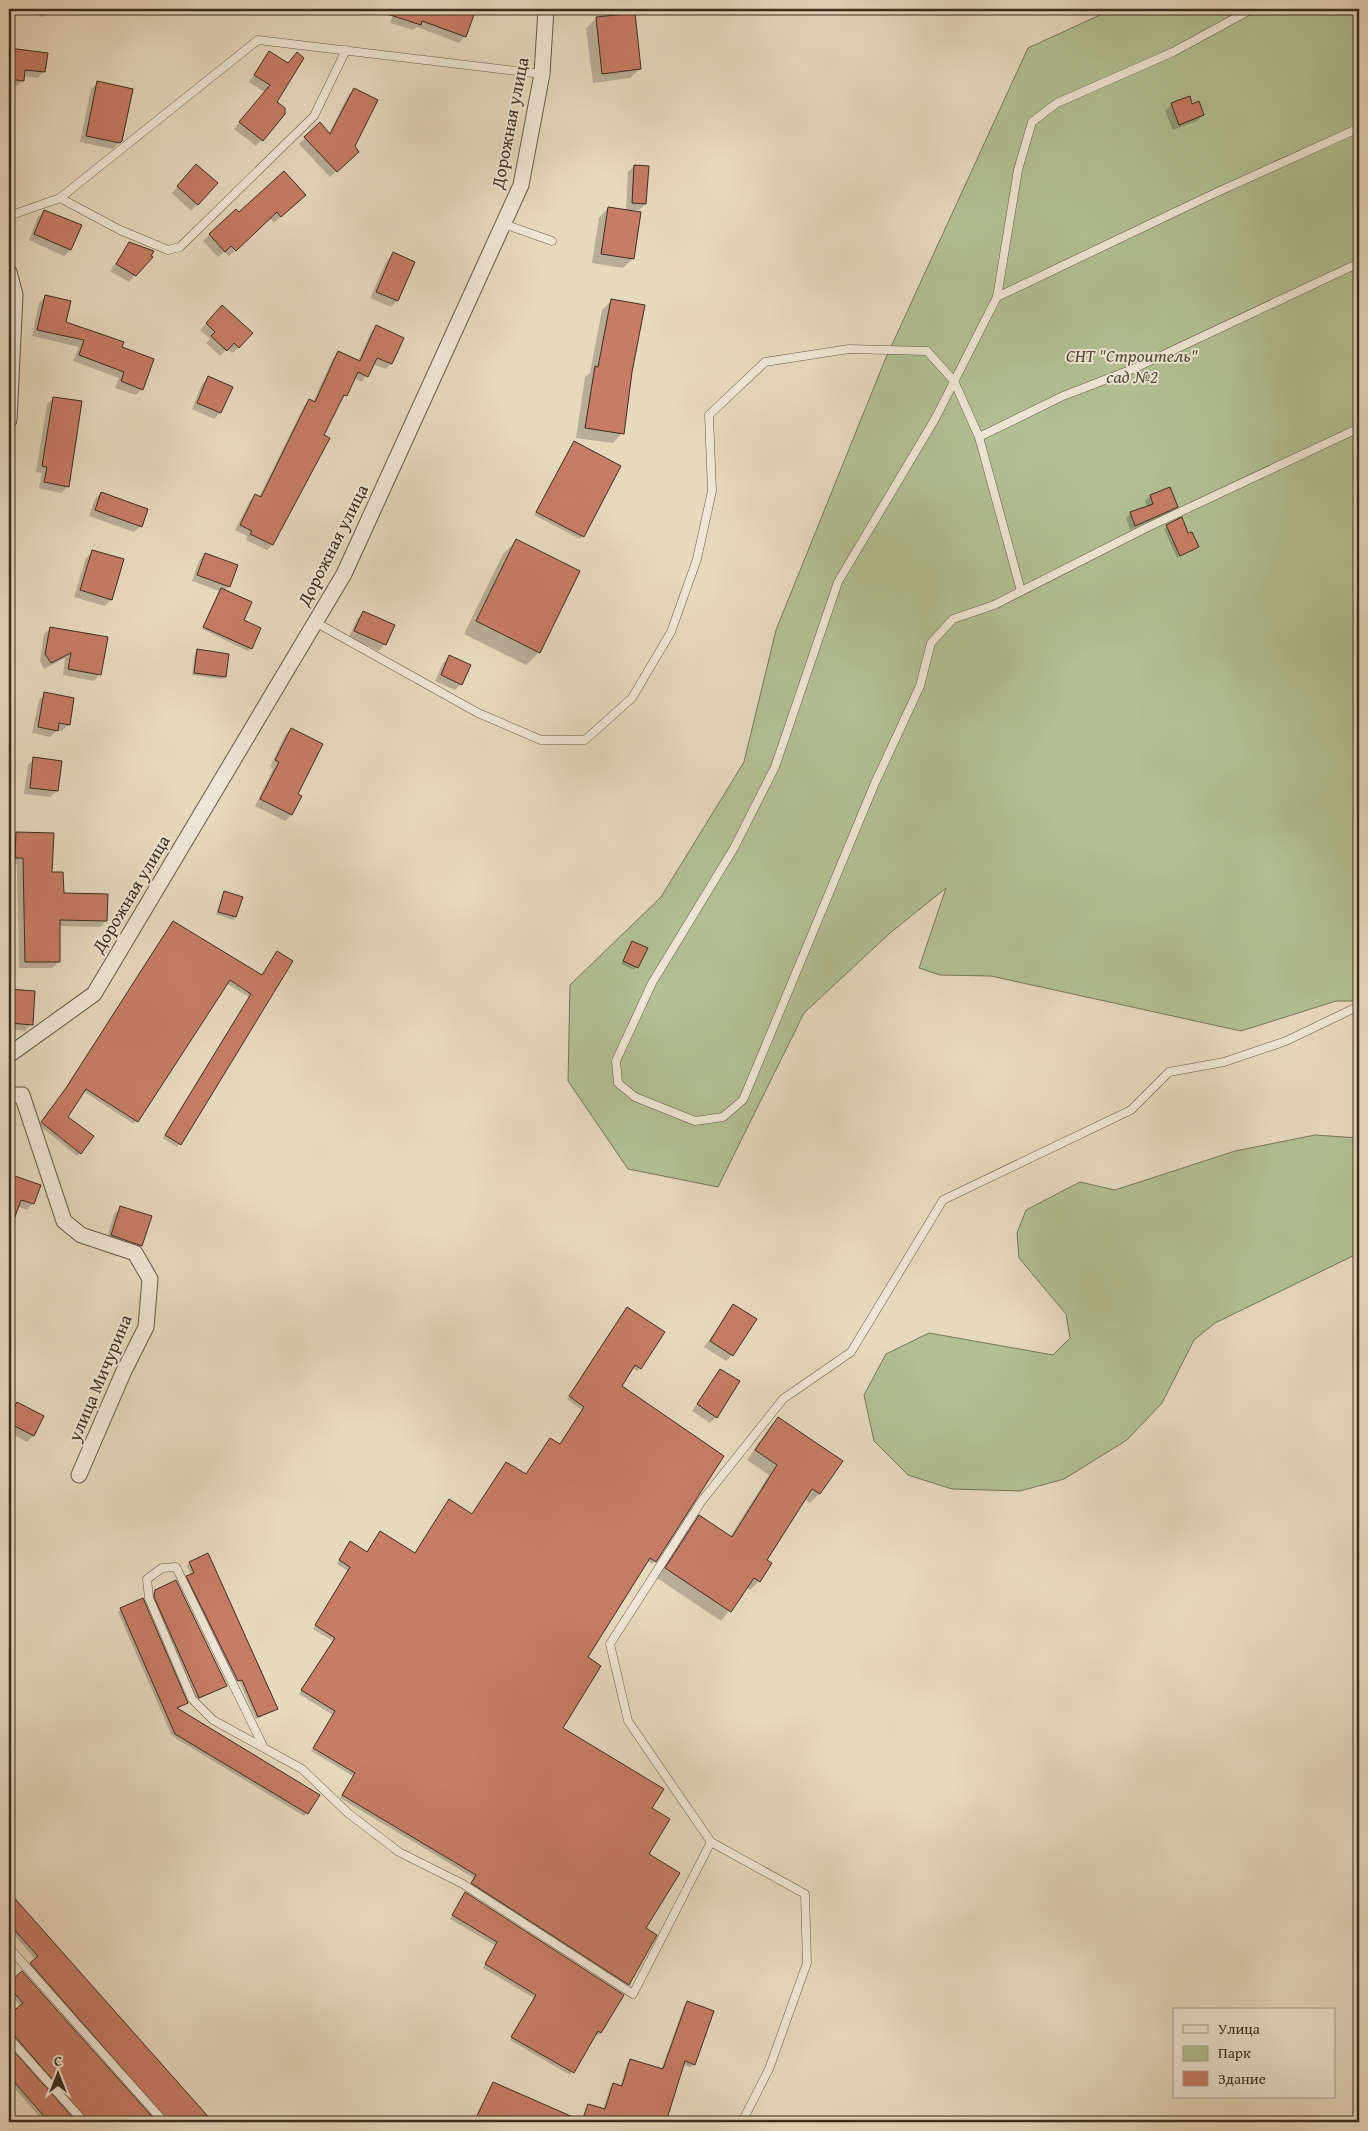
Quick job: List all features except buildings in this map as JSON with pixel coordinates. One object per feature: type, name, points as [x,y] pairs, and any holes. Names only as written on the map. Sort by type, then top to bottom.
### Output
[{"type":"street","name":"Дорожная улица","points":[[9,1055],[94,994],[344,574],[521,185],[542,74],[545,9]]},
{"type":"street","points":[[9,272],[15,295],[9,420]]},
{"type":"street","name":"улица Мичурина","points":[[9,1095],[22,1095],[64,1221],[81,1235],[134,1253],[150,1279],[146,1327],[123,1373],[79,1475]]},
{"type":"lane","points":[[1252,9],[1174,52],[1057,103],[1032,122],[1018,170],[998,298],[935,418],[838,582],[774,767],[734,848],[652,983],[616,1061],[618,1083],[635,1097],[695,1121],[723,1117],[744,1100],[875,783],[920,686],[932,643],[953,619],[994,605],[1148,528],[1359,428]]},
{"type":"lane","points":[[9,216],[60,198],[258,40],[542,74]]},
{"type":"lane","points":[[60,198],[120,230],[168,250],[180,247],[314,116],[346,50]]},
{"type":"lane","points":[[998,298],[1211,195],[1359,128]]},
{"type":"lane","points":[[504,224],[552,241]]},
{"type":"lane","points":[[979,437],[1063,396],[1134,368],[1359,262]]},
{"type":"lane","points":[[315,622],[478,713],[542,740],[586,740],[632,698],[671,632],[697,558],[712,491],[709,415],[765,362],[849,349],[927,351],[954,381],[979,437],[1021,591]]},
{"type":"lane","points":[[742,2122],[769,2069],[807,1963],[805,1894],[711,1842],[628,1721],[610,1644],[701,1502],[783,1400],[851,1352],[943,1200],[1131,1110],[1169,1072],[1224,1062],[1286,1041],[1359,1006]]},
{"type":"lane","points":[[264,1748],[176,1567],[162,1568],[147,1579],[149,1598],[192,1699],[213,1720],[302,1769],[348,1813],[399,1852],[463,1884],[633,1994],[711,1842]]},
{"type":"lane","points":[[9,1964],[12,1950],[164,2122]]},
{"type":"lane","points":[[9,2038],[84,2122]]},
{"type":"green space","name":"СНТ \"Строитель\" сад №2","points":[[1113,9],[1359,9],[1359,1001],[1336,1001],[1241,1031],[991,976],[940,975],[919,968],[946,888],[890,933],[804,1013],[718,1187],[628,1169],[568,1081],[570,985],[661,897],[744,762],[776,630],[885,360],[1028,48]]},
{"type":"green space","points":[[1315,1135],[1359,1138],[1359,1253],[1215,1323],[1194,1340],[1162,1403],[1127,1440],[1064,1479],[1020,1491],[952,1489],[908,1475],[874,1441],[864,1395],[886,1354],[929,1333],[1053,1355],[1070,1338],[1066,1314],[1019,1258],[1017,1233],[1026,1210],[1080,1182],[1115,1190],[1235,1151]]}]
